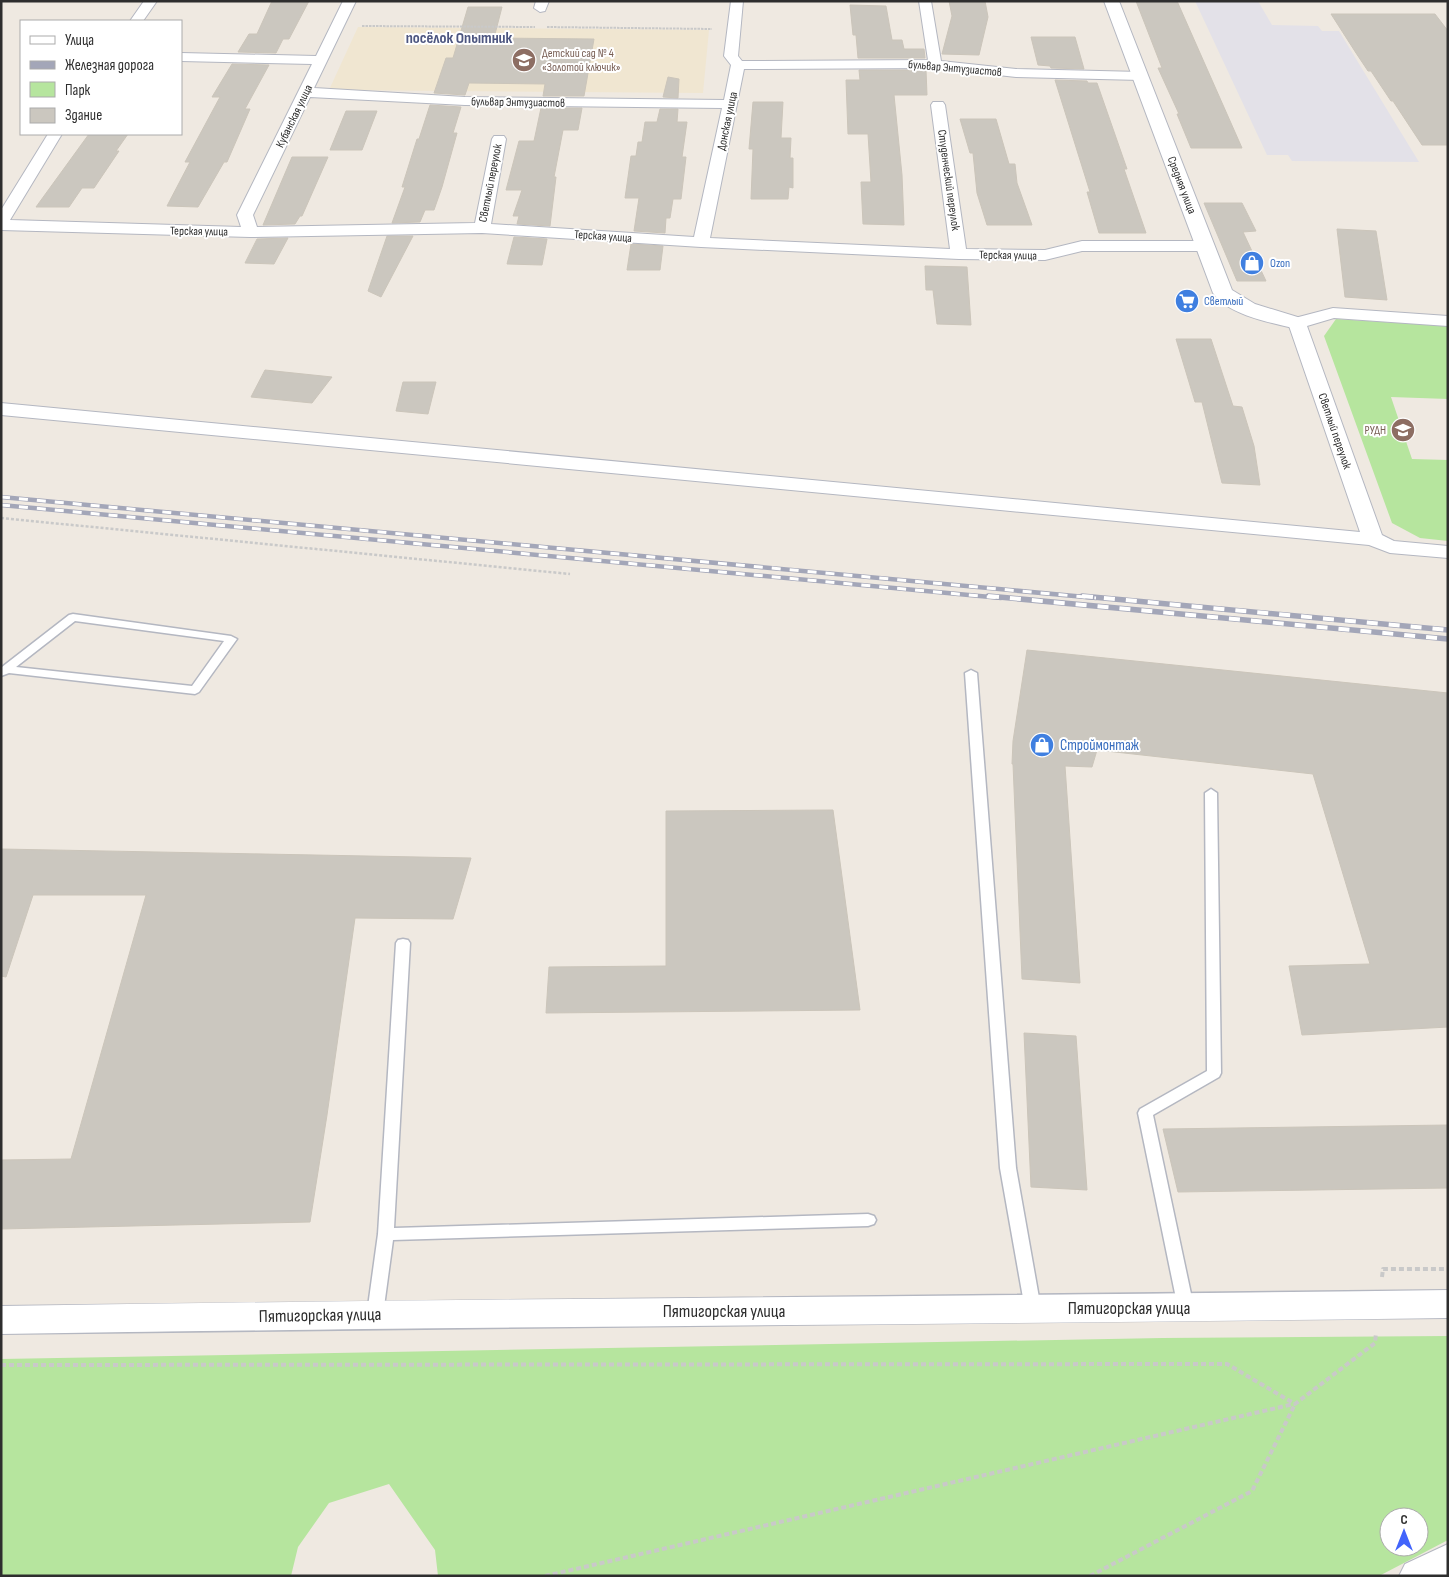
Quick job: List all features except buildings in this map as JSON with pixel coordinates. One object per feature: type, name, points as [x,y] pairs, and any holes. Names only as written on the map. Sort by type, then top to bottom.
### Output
[{"type":"street","points":[[137,20],[151,1]]},
{"type":"street","name":"Кубанская улица","points":[[250,232],[245,215],[350,1]]},
{"type":"street","name":"Донская улица","points":[[701,242],[730,104],[736,63],[731,56],[737,1]]},
{"type":"street","points":[[925,1],[934,64]]},
{"type":"street","name":"Средняя улица","points":[[1111,1],[1223,293],[1233,303],[1254,312],[1279,316],[1297,323]]},
{"type":"street","points":[[182,58],[322,60]]},
{"type":"street","name":"бульвар Энтузиастов","points":[[736,63],[934,64],[1016,74],[1141,76]]},
{"type":"street","name":"бульвар Энтузиастов","points":[[306,92],[368,97],[496,102],[730,104]]},
{"type":"street","name":"Студенческий переулок","points":[[938,105],[959,254]]},
{"type":"street","points":[[1,224],[53,135]]},
{"type":"street","name":"Светлый переулок","points":[[482,228],[499,139]]},
{"type":"street","name":"Терская улица","points":[[1,224],[250,232],[482,228],[701,242],[959,254],[1045,255],[1082,246],[1204,246]]},
{"type":"street","points":[[1297,323],[1333,313],[1448,321]]},
{"type":"street","name":"Светлый переулок","points":[[1297,323],[1373,539]]},
{"type":"street","points":[[1,409],[1373,539],[1390,547],[1448,552]]},
{"type":"street","name":"Пятигорская улица","points":[[1,1320],[375,1314],[1186,1308],[1448,1304]]},
{"type":"street","points":[[1419,1576],[1448,1561]]},
{"type":"lane","points":[[73,617],[231,639],[195,690],[4,671],[73,617]]},
{"type":"lane","points":[[971,673],[1008,1168],[1034,1309]]},
{"type":"lane","points":[[1186,1308],[1144,1113],[1214,1073],[1211,794]]},
{"type":"lane","points":[[375,1314],[386,1234],[403,943]]},
{"type":"lane","points":[[386,1234],[868,1220]]},
{"type":"path","points":[[338,26],[535,27]]},
{"type":"path","points":[[545,27],[712,28],[710,60],[736,63]]},
{"type":"path","points":[[1,518],[570,574]]},
{"type":"path","points":[[545,1576],[1295,1404],[1375,1343],[1383,1270],[1448,1269]]},
{"type":"path","points":[[1,1365],[1227,1364],[1295,1404]]},
{"type":"path","points":[[1090,1576],[1252,1492],[1295,1404]]},
{"type":"shaded area","points":[[1195,1],[1258,1],[1272,25],[1318,26],[1322,31],[1339,31],[1419,162],[1292,161],[1288,155],[1267,155]]},
{"type":"shaded area","name":"Детский сад № 4 «Золотой ключик»","points":[[358,27],[709,30],[703,93],[329,90]]},
{"type":"green space","name":"РУДН","points":[[1336,319],[1448,326],[1448,399],[1391,397],[1412,459],[1448,460],[1448,541],[1420,538],[1392,523],[1324,336]]},
{"type":"green space","points":[[1448,1336],[1448,1540],[1429,1550],[1429,1507],[1379,1507],[1379,1557],[1415,1557],[1379,1576],[438,1576],[435,1550],[389,1484],[329,1503],[298,1547],[291,1576],[1,1576],[1,1359],[1162,1338]]},
{"type":"railway","points":[[1,497],[1096,598]]},
{"type":"railway","points":[[1,505],[1001,598]]},
{"type":"railway","points":[[988,596],[1448,639]]},
{"type":"railway","points":[[1082,596],[1448,630]]},
{"type":"place","name":"Детский сад № 4 «Золотой ключик»","points":[[524,60]]},
{"type":"place","name":"Ozon","points":[[1252,263]]},
{"type":"place","name":"Светлый","points":[[1187,301]]},
{"type":"place","name":"РУДН","points":[[1403,430]]},
{"type":"place","name":"Строймонтаж","points":[[1042,745]]},
{"type":"district","name":"посёлок Опытник","points":[[459,37]]}]
